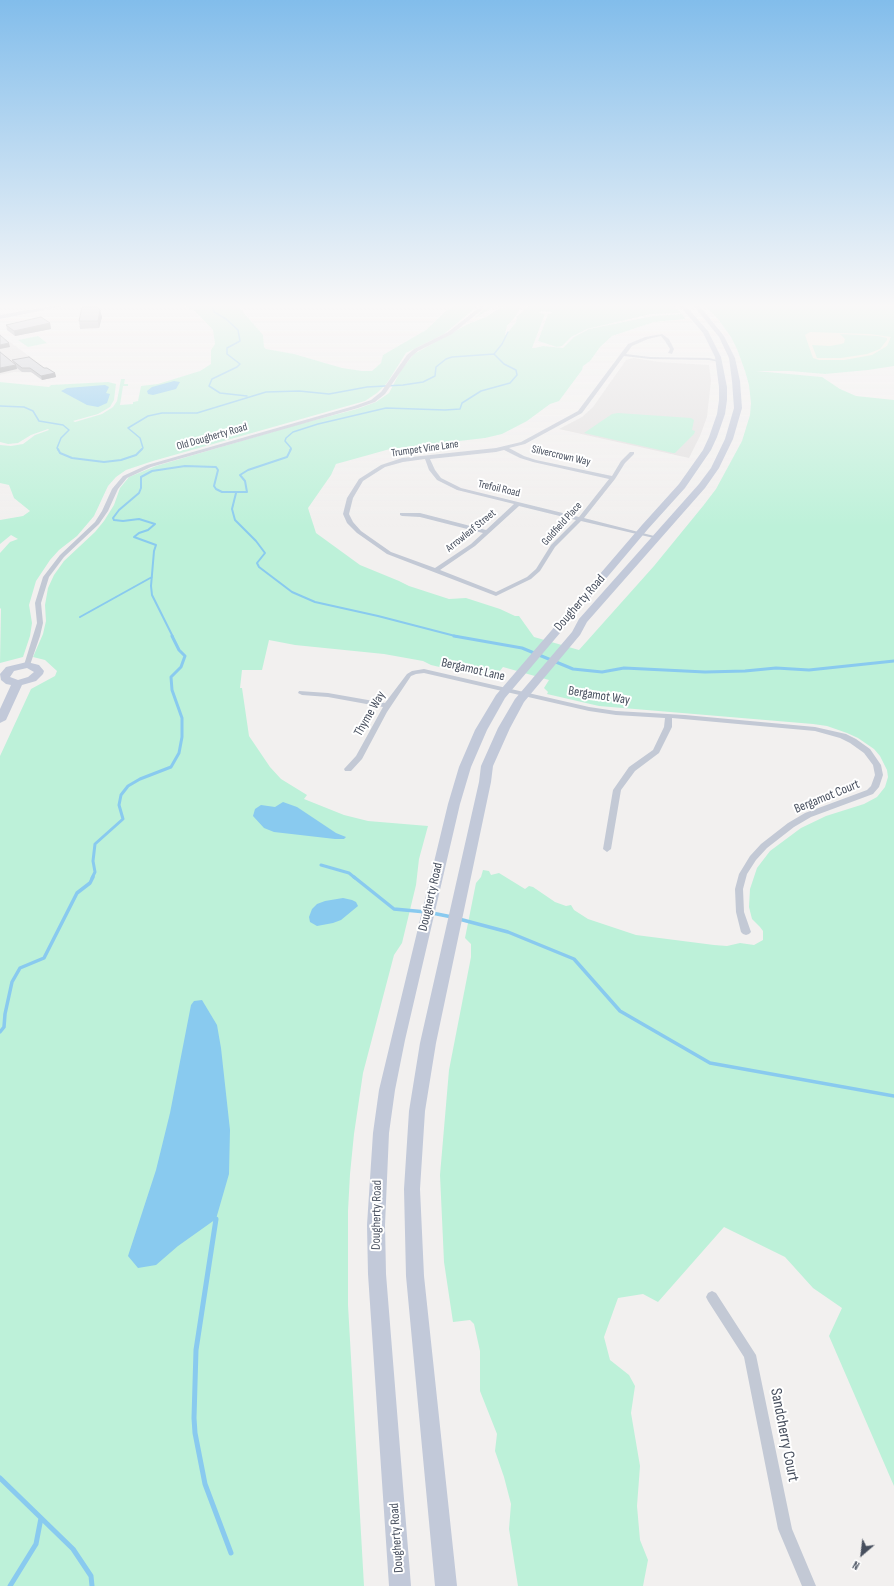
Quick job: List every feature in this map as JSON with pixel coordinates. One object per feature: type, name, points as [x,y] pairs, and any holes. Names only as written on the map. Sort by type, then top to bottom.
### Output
[{"type":"main road","name":"Dougherty Road","points":[[400,1586],[379,1304],[376,1225],[381,1133],[387,1090],[420,945],[465,767],[481,730],[500,697],[682,486],[707,450],[719,419],[723,400],[722,379]]},
{"type":"main road","name":"Dougherty Road","points":[[446,1586],[415,1276],[412,1189],[417,1111],[422,1076],[448,948],[485,782],[486,766],[519,701],[576,633],[583,621],[702,486],[715,468],[734,427],[738,408],[736,379]]},
{"type":"main road","points":[[27,665],[35,667],[39,671],[38,674],[32,679],[18,683],[7,680],[3,674],[14,667],[27,665]]},
{"type":"main road","points":[[0,720],[18,683]]},
{"type":"street","name":"Old Dougherty Road","points":[[27,665],[38,636],[40,623],[38,603],[46,577],[62,556],[97,523],[105,511],[115,489],[125,477],[149,466],[364,405],[383,393],[393,379]]},
{"type":"street","name":"Trumpet Vine Lane","points":[[496,594],[389,553],[372,542],[350,523],[346,514],[350,498],[364,477],[393,462],[505,448],[523,443],[580,412],[604,379]]},
{"type":"street","name":"Silvercrown Way","points":[[505,448],[522,457],[535,461],[613,478]]},
{"type":"street","name":"Goldfield Place","points":[[496,594],[529,578],[538,570],[554,546],[581,519],[613,478],[623,462],[632,453]]},
{"type":"street","name":"Trefoil Road","points":[[427,457],[432,470],[439,479],[466,491],[658,536]]},
{"type":"street","name":"Arrowleaf Street","points":[[435,571],[462,553],[488,532],[518,504]]},
{"type":"street","points":[[402,514],[420,515],[488,532]]},
{"type":"street","name":"Bergamot Lane","points":[[414,672],[424,671],[526,694]]},
{"type":"street","name":"Thyme Way","points":[[348,768],[359,757],[387,706],[409,675],[414,672]]},
{"type":"street","points":[[302,693],[328,695],[387,706]]},
{"type":"street","name":"Bergamot Way","points":[[526,694],[589,709],[616,713],[669,716]]},
{"type":"street","points":[[606,849],[617,790],[632,769],[656,751],[668,727],[669,716]]},
{"type":"street","name":"Bergamot Court","points":[[669,716],[815,729],[830,732],[842,736],[861,746],[867,751],[877,765],[878,780],[870,792],[808,815],[791,825],[764,846],[753,858],[743,874],[740,888],[740,912],[746,932]]},
{"type":"street","name":"Sandcherry Court","points":[[712,1297],[750,1355],[785,1529],[809,1586]]},
{"type":"shaded area","points":[[613,379],[711,379],[707,417],[700,436],[689,458],[559,429],[582,417],[593,407]]},
{"type":"green space","points":[[121,379],[125,379],[124,384],[128,384],[128,386],[123,386],[120,405],[133,404],[133,402],[138,401],[141,386],[158,384],[174,379],[390,379],[377,393],[365,401],[153,461],[126,470],[116,477],[108,486],[94,516],[77,536],[59,550],[50,560],[36,581],[29,605],[32,623],[30,636],[23,657],[0,663],[0,553],[10,542],[18,539],[11,535],[0,544],[0,520],[23,516],[30,511],[14,498],[9,485],[0,483],[0,445],[11,446],[23,444],[35,435],[49,430],[48,429],[31,435],[18,443],[8,444],[0,442],[0,382],[49,387],[51,385],[108,382],[116,384],[114,400],[110,407],[98,414],[73,421],[75,422],[102,414],[113,407],[117,401]]},
{"type":"green space","points":[[396,379],[575,379],[559,401],[550,404],[527,421],[502,434],[485,438],[390,449],[336,464],[331,475],[308,508],[316,533],[360,565],[409,586],[449,599],[466,598],[500,609],[515,616],[519,616],[534,637],[579,650],[654,566],[716,489],[742,441],[750,415],[751,403],[747,379],[825,379],[840,389],[856,396],[894,400],[894,1486],[829,1336],[842,1308],[813,1288],[785,1257],[724,1227],[658,1302],[643,1294],[618,1298],[604,1337],[610,1360],[629,1375],[635,1386],[631,1413],[640,1466],[637,1506],[640,1540],[648,1560],[643,1586],[518,1586],[509,1529],[511,1504],[495,1451],[497,1434],[480,1391],[480,1351],[474,1324],[470,1320],[453,1322],[444,1262],[440,1175],[449,1070],[471,957],[471,944],[465,938],[476,883],[481,877],[483,870],[489,871],[491,875],[499,873],[525,889],[529,886],[533,887],[555,902],[566,906],[571,905],[574,910],[588,919],[636,935],[714,945],[727,946],[740,943],[754,945],[763,940],[763,931],[752,919],[749,907],[750,889],[757,868],[770,851],[801,828],[826,816],[864,804],[877,797],[885,787],[888,777],[887,770],[880,756],[874,749],[858,738],[827,726],[599,706],[547,694],[548,692],[544,688],[549,680],[503,667],[494,678],[491,679],[431,665],[423,661],[384,654],[295,645],[269,640],[262,670],[242,670],[240,688],[242,688],[249,736],[270,767],[281,779],[307,795],[304,799],[344,815],[368,821],[428,826],[419,859],[416,885],[402,943],[394,955],[363,1073],[350,1174],[348,1211],[348,1305],[364,1586],[0,1586],[0,756],[31,689],[55,676],[57,671],[45,660],[33,657],[43,634],[46,621],[45,605],[48,588],[54,575],[64,561],[95,532],[104,521],[114,505],[120,488],[129,477],[156,466],[296,425],[357,409],[376,402],[389,393]]},
{"type":"green space","points":[[618,413],[691,418],[694,420],[692,430],[695,431],[694,434],[675,453],[584,433],[612,414]]},
{"type":"water","points":[[174,381],[180,382],[176,389],[153,395],[148,394],[147,391],[152,387]]},
{"type":"water","points":[[105,385],[109,387],[106,393],[110,394],[107,403],[98,407],[87,405],[61,391],[67,388]]},
{"type":"water","points":[[283,802],[297,807],[336,833],[346,837],[344,839],[335,839],[274,832],[264,828],[253,816],[255,809],[261,805],[275,807]]},
{"type":"water","points":[[343,898],[356,902],[358,906],[341,920],[333,923],[317,926],[310,922],[309,917],[312,909],[317,904]]},
{"type":"water","points":[[202,1000],[217,1025],[221,1048],[230,1130],[229,1174],[216,1219],[178,1246],[156,1265],[138,1268],[128,1256],[156,1170],[170,1113],[191,1005],[194,1001]]},
{"type":"waterway","points":[[212,379],[209,386],[220,393],[247,396]]},
{"type":"waterway","points":[[58,449],[60,453],[72,458],[104,462],[121,460],[136,455],[143,448],[140,438],[128,428],[148,416],[162,413],[197,413],[266,392],[299,391],[329,394],[367,387],[403,385],[423,382],[429,379]]},
{"type":"waterway","points":[[290,450],[291,448],[285,441],[286,438],[293,432],[318,424],[386,408],[445,410],[460,409],[462,403],[481,391],[510,383],[513,379]]},
{"type":"waterway","points":[[0,406],[24,407],[33,411],[39,421],[63,425],[69,430],[61,438],[57,448],[58,450]]},
{"type":"waterway","points":[[152,577],[156,545],[134,537],[139,533],[148,530],[155,524],[139,519],[123,521],[114,520],[113,518],[119,510],[139,493],[141,488],[141,477],[152,471],[185,466],[216,467],[218,470],[214,486],[216,489],[222,492],[247,492],[245,481],[240,475],[248,470],[287,457],[291,449]]},
{"type":"waterway","points":[[236,493],[232,509],[235,520],[256,541],[265,553],[257,563],[259,567],[292,592],[315,602],[378,616],[458,637]]},
{"type":"waterway","points":[[80,617],[152,577]]},
{"type":"waterway","points":[[152,577],[152,595],[173,637]]},
{"type":"waterway","points":[[92,878],[95,872],[93,861],[95,844],[123,819],[119,805],[121,795],[128,786],[140,779],[171,767],[179,753],[182,737],[182,718],[172,690],[171,677],[181,667],[185,656],[179,650],[172,636]]},
{"type":"waterway","points":[[458,637],[522,648],[573,669],[602,672],[624,668],[705,672],[745,671],[776,668],[809,670],[894,661]]},
{"type":"waterway","points":[[321,865],[349,873],[355,878]]},
{"type":"waterway","points":[[0,1032],[4,1027],[5,1014],[12,982],[20,968],[44,958],[77,893],[90,883],[93,877]]},
{"type":"waterway","points":[[354,877],[394,909],[426,912]]},
{"type":"waterway","points":[[432,913],[452,917]]},
{"type":"waterway","points":[[459,919],[508,932],[574,959],[620,1011],[710,1063],[894,1096]]},
{"type":"waterway","points":[[216,1219],[196,1350],[194,1418],[195,1433],[205,1484],[231,1553]]},
{"type":"waterway","points":[[0,1478],[73,1549],[91,1576],[92,1586]]},
{"type":"waterway","points":[[10,1586],[36,1544],[41,1518]]}]
